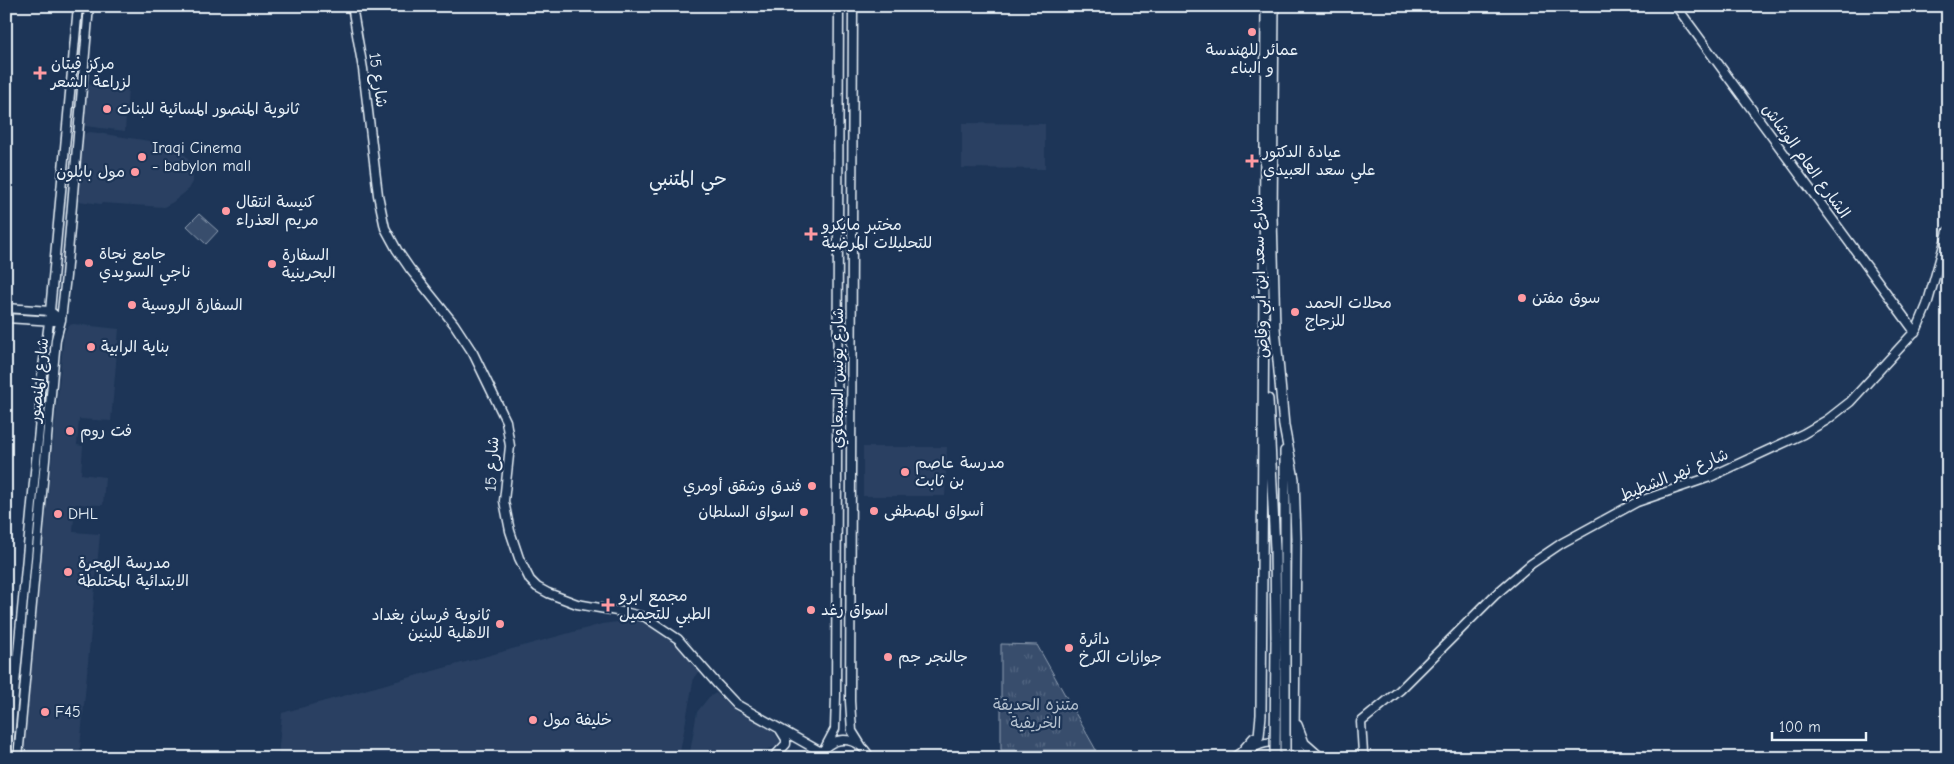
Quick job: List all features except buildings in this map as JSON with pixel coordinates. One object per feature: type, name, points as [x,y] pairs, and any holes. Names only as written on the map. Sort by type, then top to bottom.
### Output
[{"type":"main road","name":"شارع المنصور","points":[[8,758],[40,419],[41,382],[49,322],[78,6]]},
{"type":"main road","name":"شارع المنصور","points":[[18,758],[56,339],[61,320],[80,128],[80,102],[89,6]]},
{"type":"main road","name":"شارع 15","points":[[352,6],[363,69],[378,195],[385,228],[410,269],[469,345],[506,421],[510,446],[504,501],[510,531],[519,558],[530,580],[537,587],[548,593],[577,604],[645,617],[678,639],[736,704],[821,752]]},
{"type":"main road","name":"شارع يونس السبعاوي","points":[[821,752],[835,729],[836,696],[839,6]]},
{"type":"main road","name":"شارع يونس السبعاوي","points":[[854,6],[850,701],[852,731],[871,757]]},
{"type":"main road","name":"شارع سعد ابن أبي وقاص","points":[[1264,339],[1266,6]]},
{"type":"main road","name":"شارع سعد ابن أبي وقاص","points":[[1274,6],[1272,217],[1275,328],[1284,426]]},
{"type":"main road","name":"الشارع العام الوشاش","points":[[1676,6],[1915,332]]},
{"type":"main road","points":[[839,58],[853,58]]},
{"type":"main road","name":"شارع نهر الشطيط","points":[[1362,747],[1361,722],[1400,690],[1495,595],[1531,564],[1562,543],[1637,502],[1710,477],[1816,427],[1839,412],[1860,393],[1915,332],[1927,305],[1948,231]]},
{"type":"main road","points":[[6,308],[50,311],[61,320]]},
{"type":"main road","points":[[6,318],[49,322],[61,320]]},
{"type":"main road","points":[[1264,339],[1271,432],[1285,758]]},
{"type":"main road","points":[[1246,754],[1259,736],[1261,714],[1264,339]]},
{"type":"main road","points":[[1275,758],[1281,640],[1284,426]]},
{"type":"main road","points":[[1284,426],[1294,479],[1295,499],[1294,735],[1297,748],[1306,758]]},
{"type":"main road","points":[[1294,706],[1297,726],[1302,739],[1321,758]]},
{"type":"main road","points":[[1234,758],[1254,738],[1258,730],[1261,714]]},
{"type":"main road","points":[[772,758],[786,744],[786,739],[781,731]]},
{"type":"main road","points":[[821,752],[832,742],[844,740],[862,746]]},
{"type":"main road","points":[[1246,754],[1261,744],[1288,744],[1314,758]]},
{"type":"main road","points":[[1360,758],[1362,747]]},
{"type":"main road","points":[[1362,747],[1366,758]]},
{"type":"shaded area","points":[[86,84],[128,88],[125,131],[85,126],[83,122]]},
{"type":"shaded area","points":[[962,123],[1045,124],[1045,169],[962,168]]},
{"type":"shaded area","points":[[91,132],[169,144],[186,156],[193,168],[193,182],[189,189],[164,207],[78,201],[81,139],[86,133]]},
{"type":"shaded area","points":[[69,325],[119,329],[111,421],[79,419],[77,445],[83,446],[81,474],[105,477],[103,505],[75,504],[73,532],[100,534],[79,758],[22,758],[64,334]]},
{"type":"shaded area","name":"مدرسة عاصم بن ثابت","points":[[863,447],[947,447],[945,496],[863,496]]},
{"type":"shaded area","points":[[633,620],[643,622],[675,644],[702,669],[694,677],[680,752],[682,758],[278,758],[282,713],[602,624]]},
{"type":"shaded area","points":[[716,693],[739,714],[741,711],[770,727],[781,743],[778,746],[737,758],[689,758],[697,712],[709,697]]},
{"type":"green space","points":[[199,214],[218,231],[206,244],[187,226]]},
{"type":"green space","name":"متنزه الحديقة الخريفية","points":[[1001,644],[1037,645],[1096,750],[1001,750]]},
{"type":"place","name":"عمائر للهندسة و البناء","points":[[1252,32]]},
{"type":"place","name":"مركز فيتان لزراعة الشعر","points":[[40,73]]},
{"type":"place","name":"ثانوية المنصور المسائية للبنات","points":[[107,109]]},
{"type":"place","name":"Iraqi Cinema - babylon mall","points":[[142,157]]},
{"type":"place","name":"عيادة الدكتور علي سعد العبيدي","points":[[1252,161]]},
{"type":"place","name":"مول بابلون","points":[[135,172]]},
{"type":"place","name":"كنيسة انتقال مريم العذراء","points":[[226,211]]},
{"type":"place","name":"مختبر مايكرو للتحليلات المرضية","points":[[811,234]]},
{"type":"place","name":"جامع نجاة ناجي السويدي","points":[[89,263]]},
{"type":"place","name":"السفارة البحرينية","points":[[272,264]]},
{"type":"place","name":"سوق مفتن","points":[[1522,298]]},
{"type":"place","name":"السفارة الروسية","points":[[132,305]]},
{"type":"place","name":"محلات الحمد للزجاج","points":[[1295,312]]},
{"type":"place","name":"بناية الرابية","points":[[91,347]]},
{"type":"place","name":"فت روم","points":[[70,431]]},
{"type":"place","name":"مدرسة عاصم بن ثابت","points":[[905,472]]},
{"type":"place","name":"فندق وشقق أومري","points":[[812,486]]},
{"type":"place","name":"أسواق المصطفى","points":[[874,511]]},
{"type":"place","name":"اسواق السلطان","points":[[804,512]]},
{"type":"place","name":"DHL","points":[[58,514]]},
{"type":"place","name":"مدرسة الهجرة الابتدائية المختلطة","points":[[68,572]]},
{"type":"place","name":"مجمع ابرو الطبي للتجميل","points":[[608,605]]},
{"type":"place","name":"اسواق رغد","points":[[811,610]]},
{"type":"place","name":"ثانوية فرسان بغداد الاهلية للبنين","points":[[500,624]]},
{"type":"place","name":"دائرة جوازات الكرخ","points":[[1069,648]]},
{"type":"place","name":"جالنجر جم","points":[[888,657]]},
{"type":"place","name":"F45","points":[[45,712]]},
{"type":"place","name":"خليفة مول","points":[[533,720]]},
{"type":"district","name":"حي المتنبي","points":[[688,179]]}]
